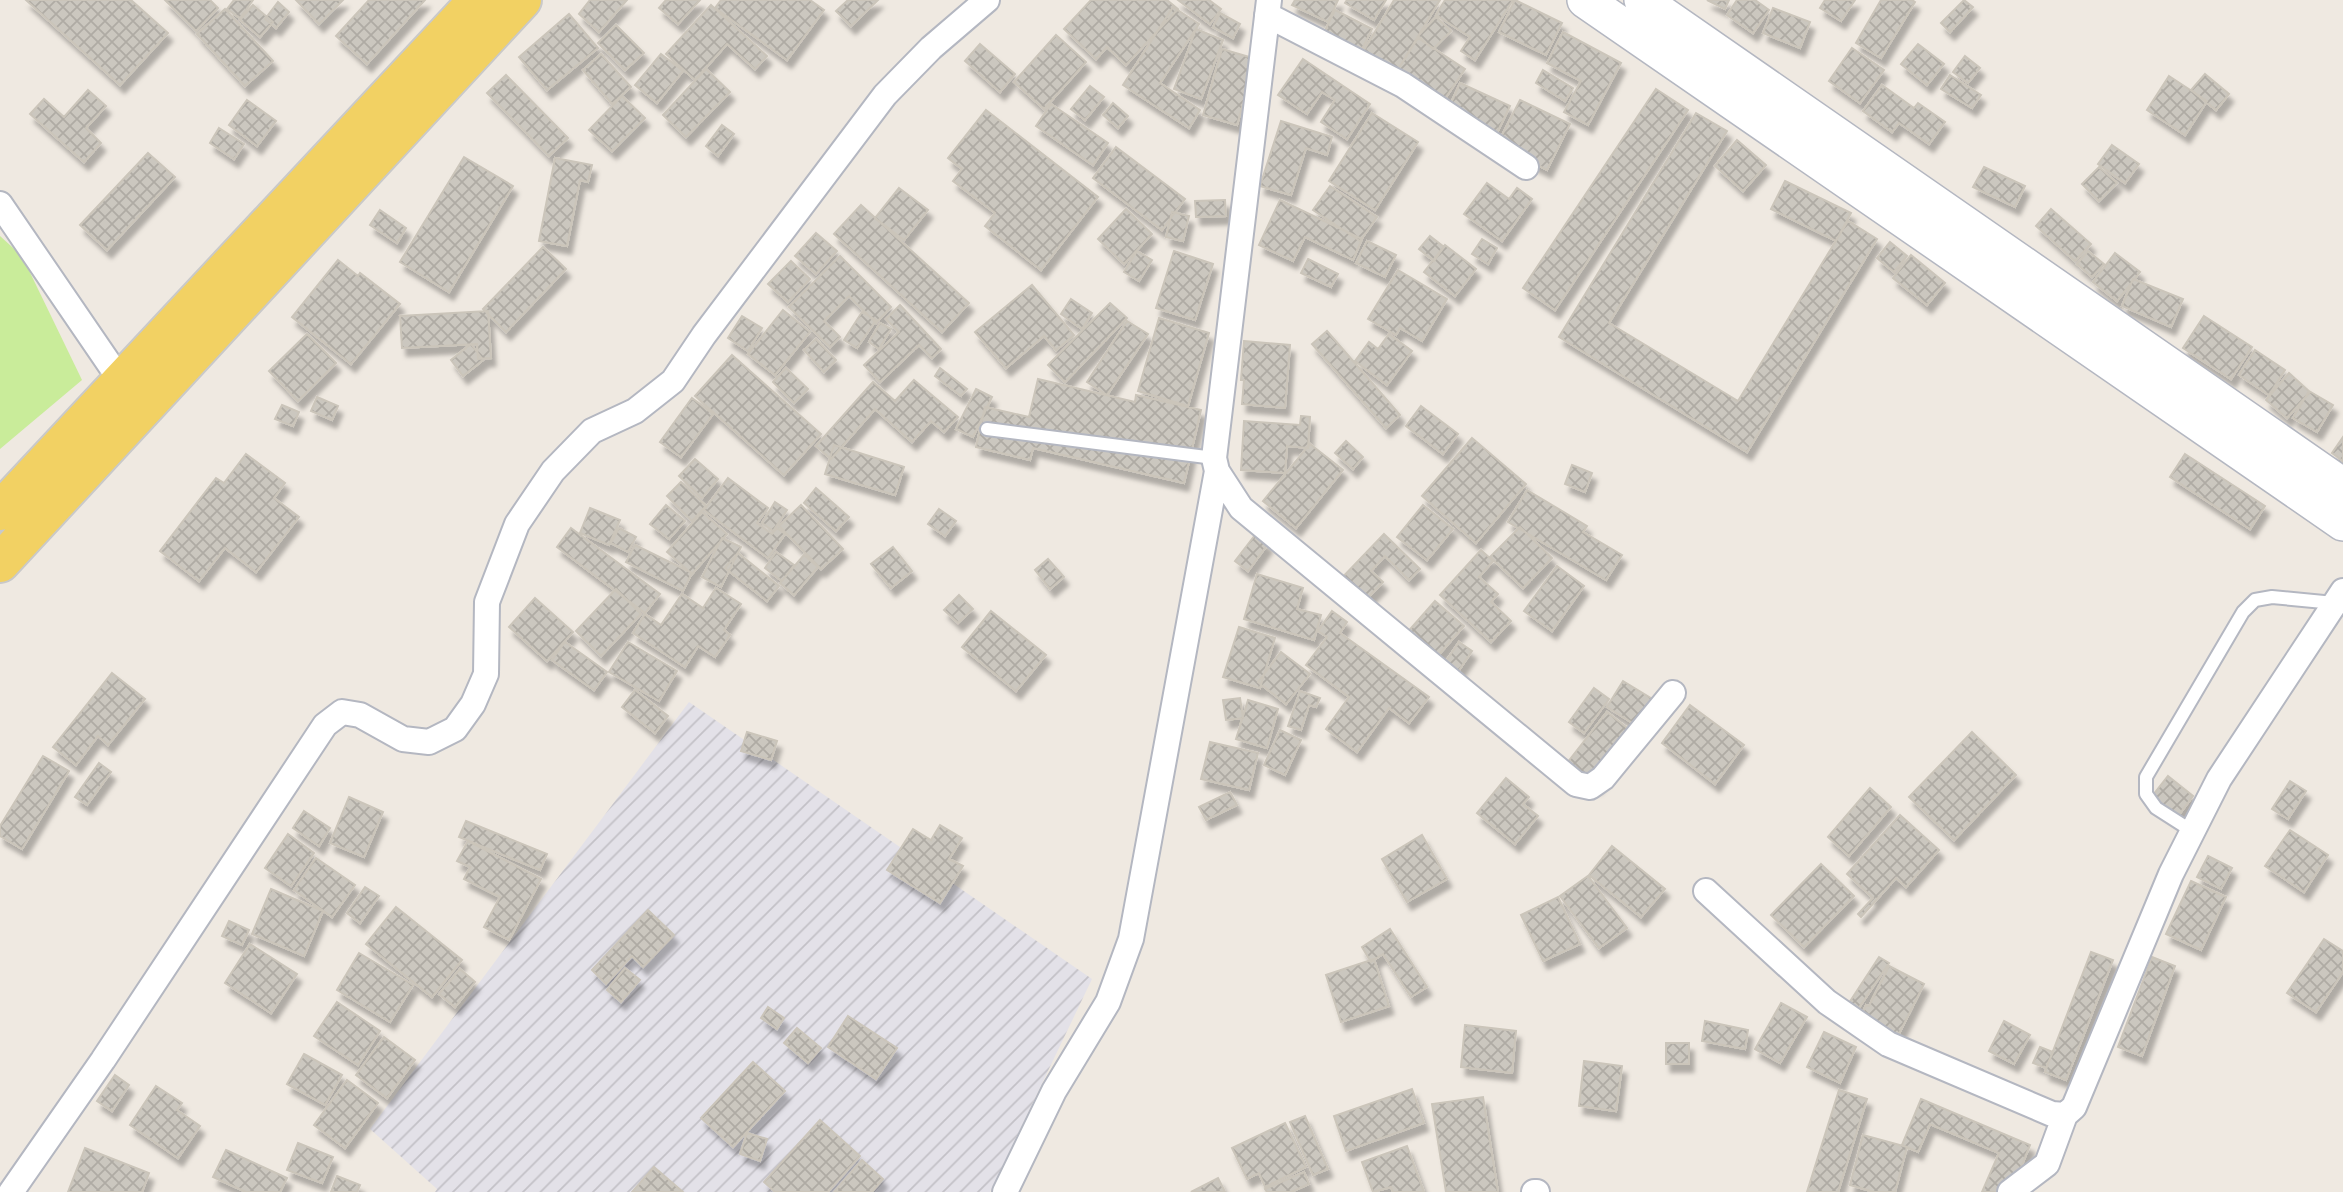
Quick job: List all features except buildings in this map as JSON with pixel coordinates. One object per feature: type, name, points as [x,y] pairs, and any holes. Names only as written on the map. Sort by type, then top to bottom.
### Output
[{"type":"main road","points":[[0,511],[478,0]]},
{"type":"main road","points":[[0,563],[522,0]]},
{"type":"main road","points":[[1585,0],[1677,62],[2343,486]]},
{"type":"main road","points":[[1642,0],[2343,523]]},
{"type":"street","points":[[11,1192],[103,1060],[325,725],[342,712],[360,715],[403,739],[429,742],[455,729],[473,704],[486,674],[487,602],[517,524],[553,471],[592,431],[635,411],[673,381],[704,335],[885,95],[931,48],[987,0]]},
{"type":"street","points":[[1005,1192],[1054,1091],[1108,1002],[1131,939],[1215,464],[1268,8],[1403,85],[1526,167]]},
{"type":"street","points":[[0,204],[121,381]]},
{"type":"street","points":[[1215,464],[1241,508],[1576,784],[1590,787],[1603,778],[1673,693]]},
{"type":"street","points":[[2010,1192],[2047,1164],[2065,1115],[2074,1107],[2171,874],[2192,831],[2219,779],[2339,597]]},
{"type":"street","points":[[1706,891],[1827,1002],[1888,1044],[2052,1114],[2065,1115]]},
{"type":"lane","points":[[986,429],[1215,464]]},
{"type":"lane","points":[[2192,831],[2155,808],[2146,794],[2146,777],[2243,612],[2255,600],[2272,597],[2339,597]]},
{"type":"shaded area","points":[[689,702],[1092,979],[990,1192],[435,1192],[437,1189],[370,1129]]},
{"type":"green space","points":[[0,236],[22,256],[82,380],[0,449]]}]
